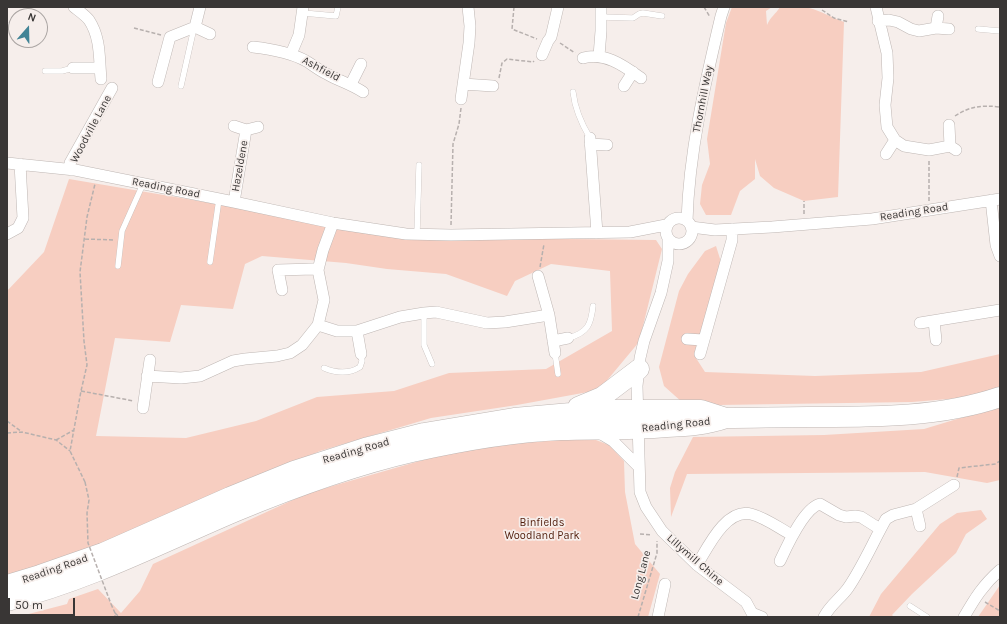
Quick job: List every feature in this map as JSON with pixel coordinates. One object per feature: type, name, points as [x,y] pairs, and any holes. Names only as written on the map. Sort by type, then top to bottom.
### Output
[{"type":"highway","points":[[543,415],[577,407],[596,400],[639,369]]},
{"type":"highway","name":"Reading Road","points":[[7,602],[88,576],[234,512],[308,483],[386,458],[439,446],[494,437],[561,430],[595,430],[639,420],[701,410],[726,418],[912,415],[966,407],[1000,397]]},
{"type":"highway","name":"Reading Road","points":[[7,585],[40,576],[96,556],[271,480],[365,448],[424,433],[486,422],[543,415],[605,410],[639,420]]},
{"type":"street","points":[[74,7],[88,19],[95,34],[100,50],[101,79]]},
{"type":"street","points":[[194,28],[200,7]]},
{"type":"street","points":[[461,99],[469,32],[466,7]]},
{"type":"street","points":[[543,52],[551,37],[558,7]]},
{"type":"street","name":"Thornhill Way","points":[[689,232],[688,192],[702,96],[724,7]]},
{"type":"street","points":[[876,7],[878,21],[887,53],[888,78],[885,116],[887,127],[895,140],[904,146],[929,150],[953,148],[949,125]]},
{"type":"street","name":"Ashfield","points":[[291,54],[299,35],[303,10]]},
{"type":"street","points":[[599,56],[601,12]]},
{"type":"street","points":[[936,28],[938,16]]},
{"type":"street","points":[[878,21],[889,20],[898,22],[911,29],[919,31],[936,28],[949,29]]},
{"type":"street","points":[[158,82],[170,37],[194,28],[210,34]]},
{"type":"street","name":"Ashfield","points":[[253,47],[267,48],[291,54],[307,62],[325,74],[351,84],[363,92]]},
{"type":"street","points":[[583,58],[599,56],[616,62],[637,75],[624,86]]},
{"type":"street","name":"Ashfield","points":[[351,84],[361,64]]},
{"type":"street","points":[[73,68],[100,68]]},
{"type":"street","points":[[463,84],[493,86]]},
{"type":"street","name":"Woodville Lane","points":[[71,170],[70,163],[112,88]]},
{"type":"street","name":"Hazeldene","points":[[234,126],[246,130],[258,127]]},
{"type":"street","name":"Hazeldene","points":[[234,202],[246,130]]},
{"type":"street","points":[[886,154],[895,140]]},
{"type":"street","points":[[597,233],[590,141],[607,145]]},
{"type":"street","name":"Reading Road","points":[[7,163],[71,170],[384,232],[451,235],[597,233],[668,230]]},
{"type":"street","points":[[7,234],[18,228],[23,218],[20,164]]},
{"type":"street","name":"Thornhill Way","points":[[639,420],[637,386],[642,349],[661,293],[668,261],[668,230],[688,192]]},
{"type":"street","points":[[996,199],[996,245],[1000,256]]},
{"type":"street","name":"Reading Road","points":[[689,232],[872,218],[996,199]]},
{"type":"street","points":[[678,218],[689,232],[676,245],[668,230],[678,218]]},
{"type":"street","points":[[147,376],[181,378],[200,376],[233,361],[290,353],[302,345],[318,325],[324,300],[318,270],[323,250],[333,223]]},
{"type":"street","points":[[700,354],[732,240],[732,229]]},
{"type":"street","points":[[668,261],[689,232]]},
{"type":"street","points":[[282,290],[278,270],[318,270]]},
{"type":"street","points":[[538,276],[549,315],[555,353]]},
{"type":"street","points":[[920,323],[1000,310]]},
{"type":"street","points":[[318,325],[337,331],[357,331],[400,317],[424,313],[442,313],[487,323],[549,315]]},
{"type":"street","points":[[934,321],[936,340]]},
{"type":"street","points":[[357,331],[361,354]]},
{"type":"street","points":[[553,341],[568,338]]},
{"type":"street","points":[[687,339],[703,340]]},
{"type":"street","points":[[144,402],[150,360]]},
{"type":"street","name":"Lillymill Chine","points":[[639,420],[638,467],[640,492],[653,519],[662,531],[697,565],[746,602],[755,616]]},
{"type":"street","points":[[595,430],[612,441],[638,467]]},
{"type":"street","points":[[824,617],[827,611],[848,589],[886,519],[893,515],[916,509],[954,485]]},
{"type":"street","points":[[780,561],[792,535],[809,510],[815,505],[820,504],[839,515],[846,517],[855,516],[861,518],[880,529]]},
{"type":"street","points":[[916,509],[920,526]]},
{"type":"street","points":[[697,565],[724,524],[731,517],[739,514],[750,514],[759,517],[792,535]]},
{"type":"street","points":[[964,617],[976,596],[987,582],[1000,570]]},
{"type":"street","points":[[658,617],[665,584]]},
{"type":"lane","points":[[303,10],[336,16],[338,7]]},
{"type":"lane","points":[[601,12],[633,18],[643,13],[662,16]]},
{"type":"lane","points":[[181,86],[194,28]]},
{"type":"lane","points":[[978,29],[1000,31]]},
{"type":"lane","points":[[45,72],[62,71],[73,68]]},
{"type":"lane","points":[[574,92],[575,104],[580,121],[590,141]]},
{"type":"lane","points":[[417,234],[419,165]]},
{"type":"lane","points":[[118,266],[122,231],[143,184]]},
{"type":"lane","points":[[210,262],[219,199]]},
{"type":"lane","points":[[568,338],[576,336],[587,328],[592,316],[593,306]]},
{"type":"lane","points":[[424,313],[424,344],[432,364]]},
{"type":"lane","points":[[555,353],[558,374]]},
{"type":"lane","points":[[324,368],[338,372],[354,370],[360,367],[362,361],[361,354]]},
{"type":"lane","points":[[910,606],[927,617]]},
{"type":"path","points":[[493,86],[498,85],[502,63],[507,59],[532,62],[543,52],[537,38],[512,30],[514,7]]},
{"type":"path","points":[[822,10],[834,18],[849,22]]},
{"type":"path","points":[[134,28],[170,37]]},
{"type":"path","points":[[551,37],[583,58]]},
{"type":"path","points":[[451,235],[453,144],[459,124],[461,99]]},
{"type":"path","points":[[949,125],[953,117],[974,106],[985,105],[1000,107]]},
{"type":"path","points":[[929,150],[929,209]]},
{"type":"path","points":[[70,451],[87,365],[80,272],[87,217],[96,180]]},
{"type":"path","points":[[804,201],[804,224]]},
{"type":"path","points":[[538,276],[544,244],[543,234]]},
{"type":"path","points":[[84,239],[121,241]]},
{"type":"path","points":[[81,391],[137,402],[140,395],[144,402]]},
{"type":"path","points":[[7,421],[22,432]]},
{"type":"path","points":[[56,440],[75,430]]},
{"type":"path","points":[[7,434],[22,432],[56,440],[70,451],[85,482],[89,500],[87,514],[88,543],[111,604],[115,613],[119,617]]},
{"type":"path","points":[[959,468],[994,464],[1000,461]]},
{"type":"path","points":[[640,534],[652,535]]},
{"type":"path","name":"Long Lane","points":[[638,617],[657,553],[658,537]]},
{"type":"path","points":[[976,596],[1000,611]]},
{"type":"green space","points":[[794,6],[814,9],[844,22],[838,197],[804,201],[774,188],[760,176],[755,159],[755,179],[740,191],[731,215],[706,215],[700,204],[702,185],[710,164],[707,139],[726,23],[732,7],[772,7],[766,11],[767,25],[780,7]]},
{"type":"green space","points":[[69,179],[205,202],[391,237],[656,240],[662,249],[639,342],[599,390],[517,405],[431,418],[320,451],[97,552],[7,579],[7,291],[44,252]],"holes":[[[262,256],[346,263],[387,269],[446,274],[507,296],[515,281],[551,264],[610,271],[612,331],[546,369],[449,373],[394,391],[317,397],[256,421],[186,438],[96,436],[115,338],[170,342],[181,305],[233,309],[245,264]]]},
{"type":"green space","points":[[716,246],[721,262],[694,355],[705,372],[815,376],[921,372],[1000,354],[1000,389],[973,397],[912,402],[718,405],[683,403],[664,386],[659,367],[679,291],[688,274],[705,251]]},
{"type":"green space","points":[[1000,406],[1000,480],[987,483],[925,472],[687,474],[671,517],[670,488],[675,472],[693,437],[824,435],[924,429]]},
{"type":"green space","name":"Binfields Woodland Park","points":[[588,437],[609,445],[624,461],[625,492],[635,544],[660,574],[648,617],[17,617],[67,604],[69,599],[98,589],[121,613],[140,591],[153,564],[308,493],[465,448]]},
{"type":"green space","points":[[981,510],[987,519],[966,534],[956,553],[912,594],[892,615],[894,617],[869,617],[881,594],[940,524],[957,513]]},
{"type":"green space","points":[[1000,585],[1000,617],[978,617]]}]
